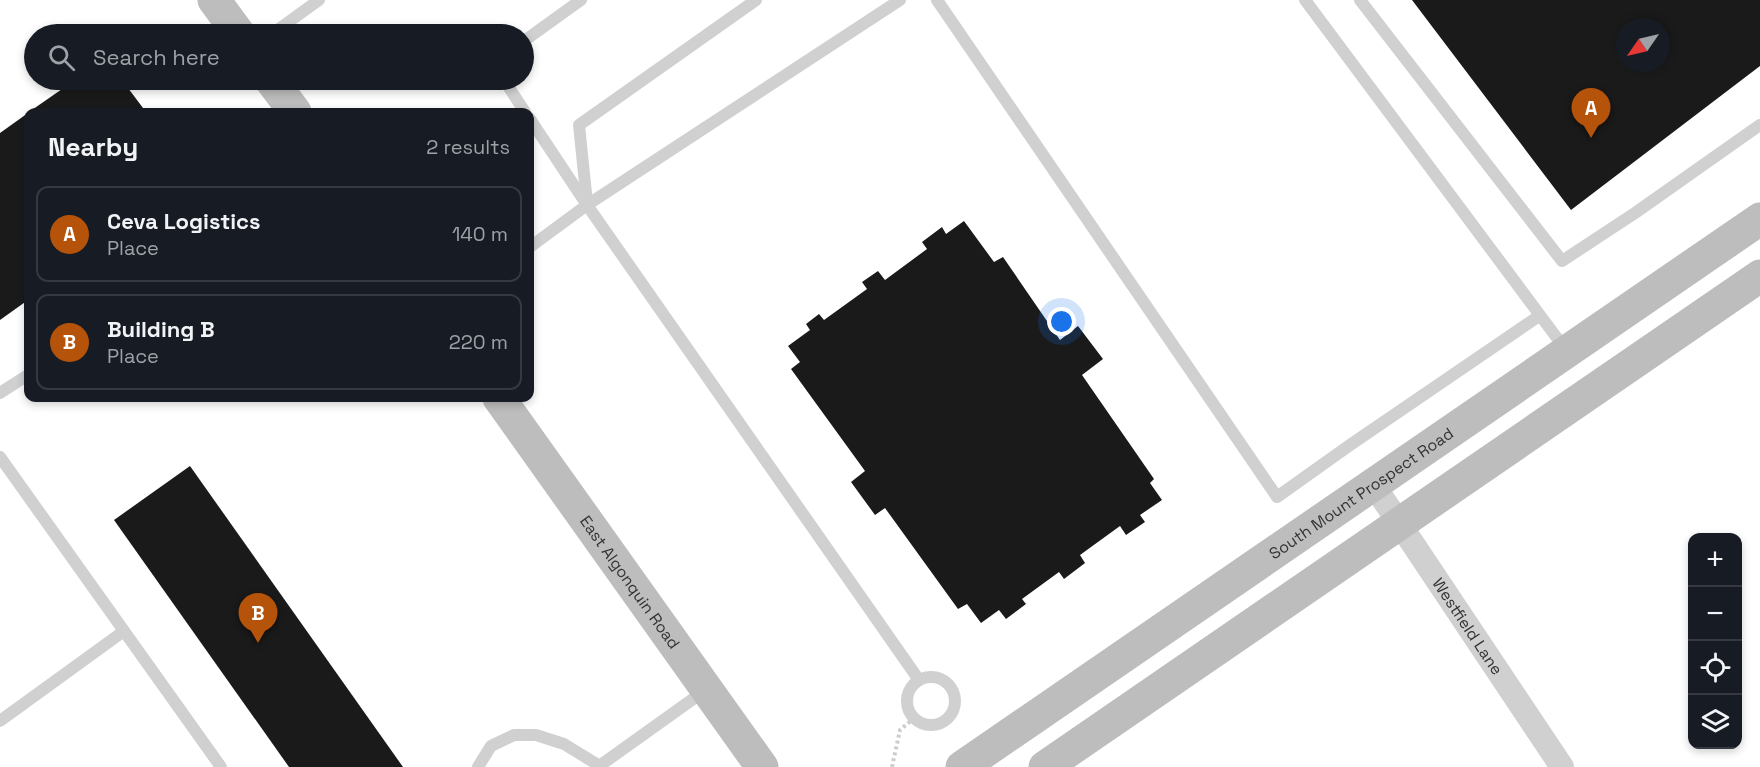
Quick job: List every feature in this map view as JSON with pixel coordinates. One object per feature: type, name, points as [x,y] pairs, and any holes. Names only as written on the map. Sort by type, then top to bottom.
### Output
[{"type":"main road","points":[[214,0],[232,24]]},
{"type":"main road","points":[[278,90],[292,108]]},
{"type":"main road","name":"South Mount Prospect Road","points":[[962,767],[1760,219]]},
{"type":"main road","points":[[1044,767],[1760,276]]},
{"type":"main road","name":"East Algonquin Road","points":[[502,402],[762,767]]},
{"type":"street","name":"Westfield Lane","points":[[1373,484],[1563,767]]},
{"type":"lane","points":[[286,24],[319,0]]},
{"type":"lane","points":[[534,34],[581,0]]},
{"type":"lane","points":[[587,205],[579,125],[756,0]]},
{"type":"lane","points":[[534,244],[587,205],[900,0]]},
{"type":"lane","points":[[937,0],[1277,497],[1539,316]]},
{"type":"lane","points":[[1305,0],[1566,351]]},
{"type":"lane","points":[[1360,0],[1562,261],[1760,125]]},
{"type":"lane","points":[[511,90],[522,108]]},
{"type":"lane","points":[[534,124],[587,205],[919,680]]},
{"type":"lane","points":[[0,393],[24,378]]},
{"type":"lane","points":[[0,457],[221,767]]},
{"type":"lane","points":[[0,721],[124,631]]},
{"type":"lane","points":[[927,677],[935,677],[950,685],[956,701],[951,717],[945,722],[928,726],[914,718],[907,705],[907,698],[913,685],[927,677]]},
{"type":"lane","points":[[478,767],[491,746],[514,735],[536,735],[564,744],[599,766],[707,689]]},
{"type":"path","points":[[892,767],[900,730],[914,718]]},
{"type":"building","points":[[1412,0],[1760,0],[1760,66],[1571,210]]},
{"type":"building","points":[[61,90],[130,90],[143,108],[35,108]]},
{"type":"building","points":[[24,116],[24,303],[0,320],[0,133]]},
{"type":"building","points":[[964,221],[994,262],[1003,257],[1060,340],[1078,326],[1103,359],[1082,375],[1154,479],[1150,483],[1162,500],[1140,515],[1145,522],[1126,535],[1120,526],[1080,555],[1085,563],[1064,579],[1059,572],[1022,599],[1026,604],[1006,619],[999,610],[981,623],[967,604],[958,609],[885,508],[875,515],[851,482],[865,471],[791,369],[800,362],[788,346],[810,330],[806,324],[819,314],[824,320],[867,289],[862,282],[878,271],[885,280],[927,249],[922,242],[942,227],[946,234]]},
{"type":"building","points":[[190,466],[403,767],[289,767],[114,520]]},
{"type":"place","name":"Ceva Logistics","points":[[1591,138]]},
{"type":"place","name":"Building B","points":[[258,643]]}]
